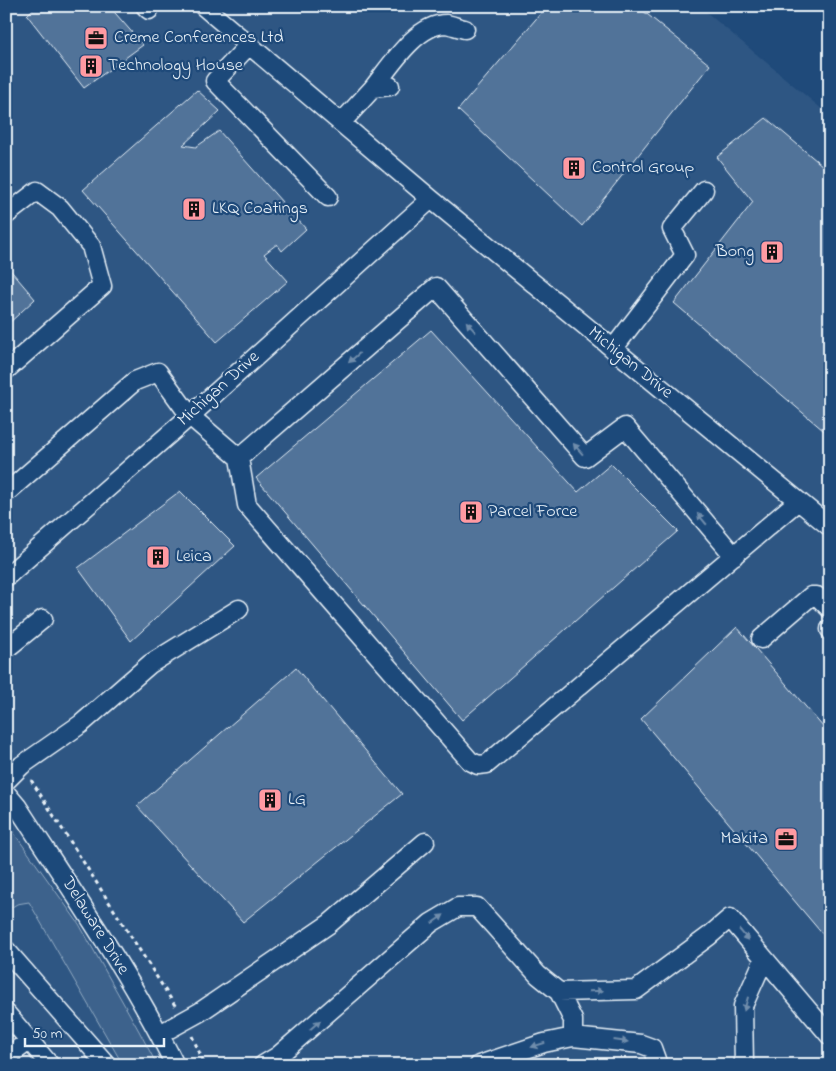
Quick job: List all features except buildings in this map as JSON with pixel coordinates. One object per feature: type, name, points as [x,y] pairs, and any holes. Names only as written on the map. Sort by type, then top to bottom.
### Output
[{"type":"street","name":"Michigan Drive","points":[[203,6],[430,199],[830,527]]},
{"type":"street","points":[[341,123],[382,87],[410,43],[430,28],[446,24],[465,29]]},
{"type":"street","points":[[249,45],[215,81],[328,197]]},
{"type":"street","points":[[613,349],[685,255],[672,229],[704,190]]},
{"type":"street","points":[[6,215],[37,191],[60,208],[91,246],[102,286],[6,370]]},
{"type":"street","name":"Michigan Drive","points":[[6,577],[190,416],[430,199]]},
{"type":"street","points":[[238,458],[436,287],[585,457],[624,427],[734,556]]},
{"type":"street","points":[[6,493],[135,381],[158,372],[190,416],[238,458],[247,505],[470,761],[478,765],[487,764],[798,501]]},
{"type":"street","points":[[761,639],[811,596],[818,596],[830,609]]},
{"type":"street","points":[[6,781],[22,765],[81,724],[150,664],[239,609]]},
{"type":"street","points":[[6,649],[43,619]]},
{"type":"street","name":"Delaware Drive","points":[[6,793],[17,806],[116,956],[160,1034],[175,1065]]},
{"type":"street","points":[[160,1034],[185,1021],[329,924],[425,842]]},
{"type":"street","points":[[275,1062],[431,924],[458,907],[477,907],[538,975],[558,992],[573,1020],[573,1037]]},
{"type":"street","points":[[558,992],[636,990],[709,936],[730,918],[830,1036]]},
{"type":"street","points":[[6,950],[107,1065]]},
{"type":"street","points":[[744,1065],[743,1006],[764,959]]},
{"type":"street","points":[[6,1013],[50,1065]]},
{"type":"street","points":[[478,1065],[573,1037],[641,1044],[652,1048],[658,1065]]},
{"type":"street","points":[[6,1058],[30,1040]]},
{"type":"path","points":[[6,745],[22,765],[185,1021],[205,1065]]},
{"type":"shaded area","points":[[6,6],[699,6],[830,116],[830,1065],[6,1065]]},
{"type":"shaded area","points":[[6,824],[79,924],[157,1065],[123,1065],[29,902],[17,904],[6,911]]},
{"type":"place","name":"Creme Conferences Ltd","points":[[96,38]]},
{"type":"place","name":"Technology House","points":[[91,66]]},
{"type":"place","name":"Control Group","points":[[574,168]]},
{"type":"place","name":"LKQ Coatings","points":[[194,209]]},
{"type":"place","name":"Bong","points":[[772,252]]},
{"type":"place","name":"Parcel Force","points":[[471,512]]},
{"type":"place","name":"Leica","points":[[158,557]]},
{"type":"place","name":"LG","points":[[270,800]]},
{"type":"place","name":"Makita","points":[[786,839]]}]
